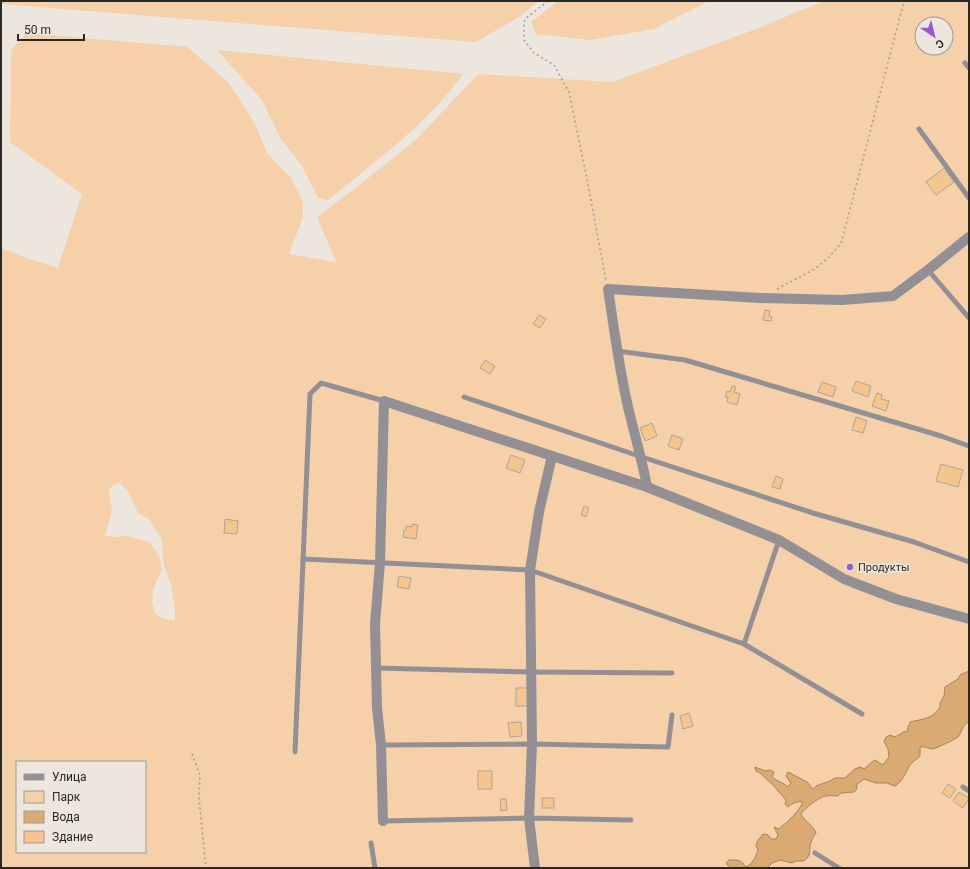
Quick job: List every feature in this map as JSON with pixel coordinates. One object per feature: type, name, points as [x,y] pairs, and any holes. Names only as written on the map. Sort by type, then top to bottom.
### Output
[{"type":"street","points":[[647,487],[642,457],[628,406],[617,351],[608,289],[760,298],[842,300],[893,296],[969,237]]},
{"type":"street","points":[[383,821],[381,745],[377,708],[375,624],[380,562],[384,401],[647,487],[779,540],[844,579],[896,599],[969,619]]},
{"type":"street","points":[[535,868],[529,818],[532,744],[530,570],[539,512],[552,456]]},
{"type":"lane","points":[[965,63],[969,68]]},
{"type":"lane","points":[[919,129],[969,198]]},
{"type":"lane","points":[[928,270],[969,318]]},
{"type":"lane","points":[[617,351],[685,360],[941,436],[969,446]]},
{"type":"lane","points":[[295,752],[310,394],[321,383],[384,401]]},
{"type":"lane","points":[[464,397],[812,513],[914,542],[969,562]]},
{"type":"lane","points":[[744,644],[779,540]]},
{"type":"lane","points":[[303,558],[530,570],[744,644],[862,714]]},
{"type":"lane","points":[[376,668],[531,672],[672,673]]},
{"type":"lane","points":[[381,745],[532,744],[668,747],[672,715]]},
{"type":"lane","points":[[963,787],[969,791]]},
{"type":"lane","points":[[383,821],[529,818],[631,820]]},
{"type":"lane","points":[[371,844],[375,868]]},
{"type":"lane","points":[[815,853],[839,868]]},
{"type":"path","points":[[548,1],[526,19],[524,40],[534,53],[554,65],[569,92],[608,289]]},
{"type":"path","points":[[773,290],[815,269],[841,244],[904,1]]},
{"type":"path","points":[[192,754],[200,775],[199,799],[206,868]]},
{"type":"green space","points":[[1,1],[539,1],[519,17],[476,42],[1,4]]},
{"type":"green space","points":[[558,1],[709,1],[654,29],[590,40],[536,34],[531,22]]},
{"type":"green space","points":[[824,1],[969,1],[969,868],[1,868],[1,248],[58,268],[82,194],[10,142],[11,50],[27,33],[187,47],[229,83],[255,124],[267,153],[290,177],[303,202],[303,217],[289,254],[336,262],[317,217],[417,139],[478,74],[612,82],[756,29]],"holes":[[[119,483],[128,491],[138,513],[149,519],[162,540],[163,562],[171,586],[175,609],[175,620],[164,619],[155,614],[152,602],[153,590],[162,569],[160,558],[154,548],[149,542],[127,536],[105,536],[112,512],[109,488]]]},
{"type":"green space","points":[[217,50],[463,74],[449,92],[417,126],[328,200],[318,198],[302,166],[281,139],[262,100]]},
{"type":"water","points":[[969,671],[969,722],[963,727],[958,737],[934,749],[920,747],[920,756],[911,764],[902,779],[895,786],[887,783],[876,783],[864,779],[857,784],[857,789],[854,792],[841,793],[838,796],[825,796],[809,806],[801,814],[816,833],[812,839],[807,859],[804,861],[796,861],[792,863],[780,860],[772,863],[767,868],[730,868],[726,863],[729,860],[741,861],[745,867],[750,865],[758,850],[756,846],[757,842],[763,834],[768,835],[771,839],[776,839],[778,835],[774,827],[779,829],[787,823],[803,802],[791,804],[788,807],[785,804],[786,800],[772,784],[756,771],[755,767],[765,771],[770,770],[774,772],[772,777],[788,787],[791,783],[786,776],[788,772],[807,782],[813,789],[816,786],[835,778],[845,778],[855,769],[860,767],[864,769],[875,760],[883,765],[889,757],[888,749],[884,741],[886,737],[890,735],[895,737],[907,731],[910,722],[927,718],[934,714],[940,707],[940,703],[944,696],[945,687],[958,679],[960,675]]},
{"type":"building","points":[[944,168],[954,182],[936,195],[926,182]]},
{"type":"building","points":[[765,310],[770,311],[769,316],[772,317],[771,321],[763,320]]},
{"type":"building","points":[[539,315],[546,319],[540,328],[533,324]]},
{"type":"building","points":[[485,360],[495,366],[490,374],[480,368]]},
{"type":"building","points":[[856,381],[871,386],[868,397],[852,391]]},
{"type":"building","points":[[822,382],[836,387],[833,397],[818,392]]},
{"type":"building","points":[[732,386],[736,387],[734,392],[740,394],[737,405],[727,402],[728,397],[725,397],[727,391],[730,392]]},
{"type":"building","points":[[877,393],[882,395],[881,399],[889,401],[886,411],[872,406]]},
{"type":"building","points":[[856,417],[867,421],[863,433],[852,430]]},
{"type":"building","points":[[652,423],[657,436],[645,441],[640,428]]},
{"type":"building","points":[[672,435],[683,439],[679,450],[668,446]]},
{"type":"building","points":[[511,455],[525,460],[520,473],[506,468]]},
{"type":"building","points":[[941,464],[963,470],[958,487],[936,481]]},
{"type":"building","points":[[776,476],[783,479],[780,489],[772,487]]},
{"type":"building","points":[[584,506],[589,508],[586,517],[581,515]]},
{"type":"building","points":[[225,519],[238,521],[237,534],[224,533]]},
{"type":"building","points":[[412,524],[418,525],[416,539],[403,537],[406,526],[412,527]]},
{"type":"building","points":[[399,576],[411,578],[409,589],[397,587]]},
{"type":"building","points":[[516,688],[528,688],[528,706],[516,706]]},
{"type":"building","points":[[689,713],[693,726],[683,729],[680,716]]},
{"type":"building","points":[[521,722],[522,736],[510,737],[508,723]]},
{"type":"building","points":[[478,771],[492,771],[492,789],[478,789]]},
{"type":"building","points":[[948,784],[956,789],[950,798],[942,793]]},
{"type":"building","points":[[959,792],[969,798],[963,808],[953,801]]},
{"type":"building","points":[[542,798],[554,798],[554,808],[542,808]]},
{"type":"building","points":[[500,799],[506,799],[507,810],[501,811]]},
{"type":"place","name":"Продукты","points":[[850,567]]}]
